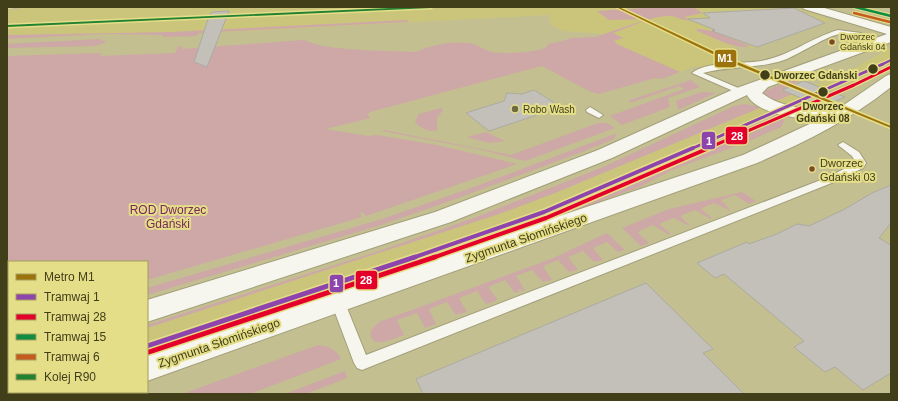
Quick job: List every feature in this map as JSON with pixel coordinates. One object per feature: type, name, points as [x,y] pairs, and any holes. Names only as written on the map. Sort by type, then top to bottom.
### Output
[{"type":"main road","points":[[808,7],[891,31]]},
{"type":"main road","points":[[835,7],[891,22]]},
{"type":"main road","points":[[148,311],[437,220],[606,154],[740,92],[891,37]]},
{"type":"main road","name":"Zygmunta Słomińskiego","points":[[148,367],[721,170],[775,149],[840,116],[871,96],[891,79]]},
{"type":"main road","points":[[762,84],[754,93],[755,96],[772,106],[801,112],[840,116]]},
{"type":"main road","points":[[871,96],[891,90]]},
{"type":"lane","points":[[740,92],[696,73],[721,66],[760,63],[782,58],[838,32],[859,34],[874,42]]},
{"type":"lane","points":[[590,110],[599,115]]},
{"type":"lane","points":[[338,302],[362,363],[830,180],[859,166],[861,163],[856,154],[843,145]]},
{"type":"shaded area","points":[[7,7],[793,7],[830,20],[754,48],[736,46],[724,50],[732,55],[726,56],[742,62],[701,68],[695,66],[678,73],[595,37],[603,34],[564,31],[551,25],[549,15],[168,35],[105,34],[7,39]]},
{"type":"shaded area","points":[[891,48],[891,63],[865,76],[790,109],[773,102],[851,70]]},
{"type":"shaded area","points":[[762,107],[778,114],[543,216],[435,255],[148,351],[148,328],[499,214],[555,193]]},
{"type":"green space","name":"ROD Dworzec Gdański","points":[[660,7],[693,7],[703,13],[684,17],[692,21],[671,16],[656,17],[613,33],[623,38],[614,41],[617,44],[680,72],[662,79],[655,78],[599,94],[591,92],[542,66],[370,112],[367,114],[371,118],[325,129],[369,136],[377,135],[437,145],[517,164],[366,216],[362,212],[360,213],[362,217],[148,280],[148,261],[8,261],[7,320],[7,56],[101,53],[100,56],[175,53],[178,47],[183,46],[182,49],[304,40],[328,47],[343,49],[416,52],[441,44],[468,43],[492,52],[504,53],[535,51],[547,47],[548,44],[572,38],[595,37],[648,19],[609,20],[597,11]]},
{"type":"green space","points":[[407,20],[408,22],[199,33],[197,36],[162,37],[164,35],[105,34],[7,39],[7,35],[170,32]]},
{"type":"green space","points":[[700,29],[712,31],[750,46],[744,47],[730,44],[695,30]]},
{"type":"green space","points":[[99,39],[107,42],[95,46],[7,48],[7,44]]},
{"type":"green space","points":[[805,76],[790,87],[780,90],[789,94],[800,91],[771,103],[762,95],[767,90]]},
{"type":"green space","points":[[691,80],[700,87],[668,98],[670,107],[622,125],[610,116],[684,89],[679,86],[633,102],[629,102],[630,100]]},
{"type":"green space","points":[[701,92],[716,93],[678,110],[676,101]]},
{"type":"green space","points":[[744,104],[762,107],[555,193],[499,214],[148,328],[148,325],[379,251],[471,219],[603,167],[734,106]]},
{"type":"green space","points":[[441,108],[443,110],[437,118],[437,130],[431,131],[425,129],[415,122],[419,114]]},
{"type":"green space","points":[[778,114],[784,121],[781,127],[742,144],[672,170],[640,187],[602,200],[603,202],[148,355],[148,351],[513,228],[591,196]]},
{"type":"green space","points":[[598,123],[607,123],[615,128],[525,161],[482,150],[382,131],[384,130],[511,155]]},
{"type":"green space","points":[[486,132],[505,141],[490,143],[467,137]]},
{"type":"green space","points":[[617,133],[614,139],[582,152],[381,225],[148,295],[148,288],[382,219],[474,187]]},
{"type":"green space","points":[[742,192],[756,201],[749,204],[735,195],[721,200],[731,211],[714,203],[702,208],[702,210],[712,218],[711,219],[695,210],[682,215],[681,217],[691,227],[674,218],[661,223],[660,225],[670,233],[669,235],[653,225],[639,231],[638,233],[649,243],[641,246],[622,228],[669,209]]},
{"type":"green space","points":[[607,233],[625,250],[618,252],[607,242],[593,248],[603,260],[594,262],[583,251],[568,257],[578,270],[569,272],[558,260],[543,266],[552,280],[543,282],[532,270],[516,276],[525,290],[522,291],[520,289],[518,290],[520,292],[515,293],[505,280],[488,287],[497,299],[496,301],[486,304],[477,291],[459,298],[467,312],[456,315],[447,302],[429,309],[436,324],[425,328],[417,313],[397,320],[404,335],[383,342],[377,342],[371,337],[371,330],[379,322],[551,259]]},
{"type":"green space","points":[[318,345],[326,346],[332,349],[341,359],[250,394],[182,394]]},
{"type":"green space","points":[[345,371],[347,378],[306,394],[285,394]]},
{"type":"building","points":[[794,8],[825,23],[757,47],[712,31],[715,30],[688,19],[710,18],[703,13]]},
{"type":"building","points":[[229,11],[207,67],[194,62],[209,16],[212,12]]},
{"type":"building","points":[[804,81],[845,97],[822,107],[782,90]]},
{"type":"building","name":"Robo Wash","points":[[534,90],[561,107],[489,131],[466,113],[504,101],[507,93],[522,94]]},
{"type":"building","points":[[891,185],[891,223],[879,238],[891,245],[891,373],[863,390],[835,367],[825,372],[794,347],[804,341],[724,274],[715,278],[697,263],[747,242],[749,244],[777,234],[797,224],[809,226],[845,209],[872,193]]},
{"type":"building","points":[[646,283],[713,349],[703,353],[744,394],[423,394],[416,379]]},
{"type":"railway","points":[[7,8],[19,7]]},
{"type":"metro line","name":"M1","points":[[617,7],[722,57],[891,127]]},
{"type":"tram line","name":"15","points":[[855,7],[891,16]]},
{"type":"tram line","name":"6","points":[[854,13],[890,22]]},
{"type":"tram line","name":"1","points":[[148,346],[473,238],[544,212],[852,79],[891,60]]},
{"type":"tram line","name":"28","points":[[149,352],[475,244],[546,218],[854,85],[891,67]]},
{"type":"rail line","name":"R90","points":[[7,26],[431,7]]},
{"type":"place","name":"Dworzec Gdański 04","points":[[832,42]]},
{"type":"place","name":"Dworzec Gdański","points":[[765,75]]},
{"type":"place","name":"Dworzec Gdański 08","points":[[823,92]]},
{"type":"place","name":"Robo Wash","points":[[515,109]]},
{"type":"place","name":"Dworzec Gdański 03","points":[[812,169]]}]
